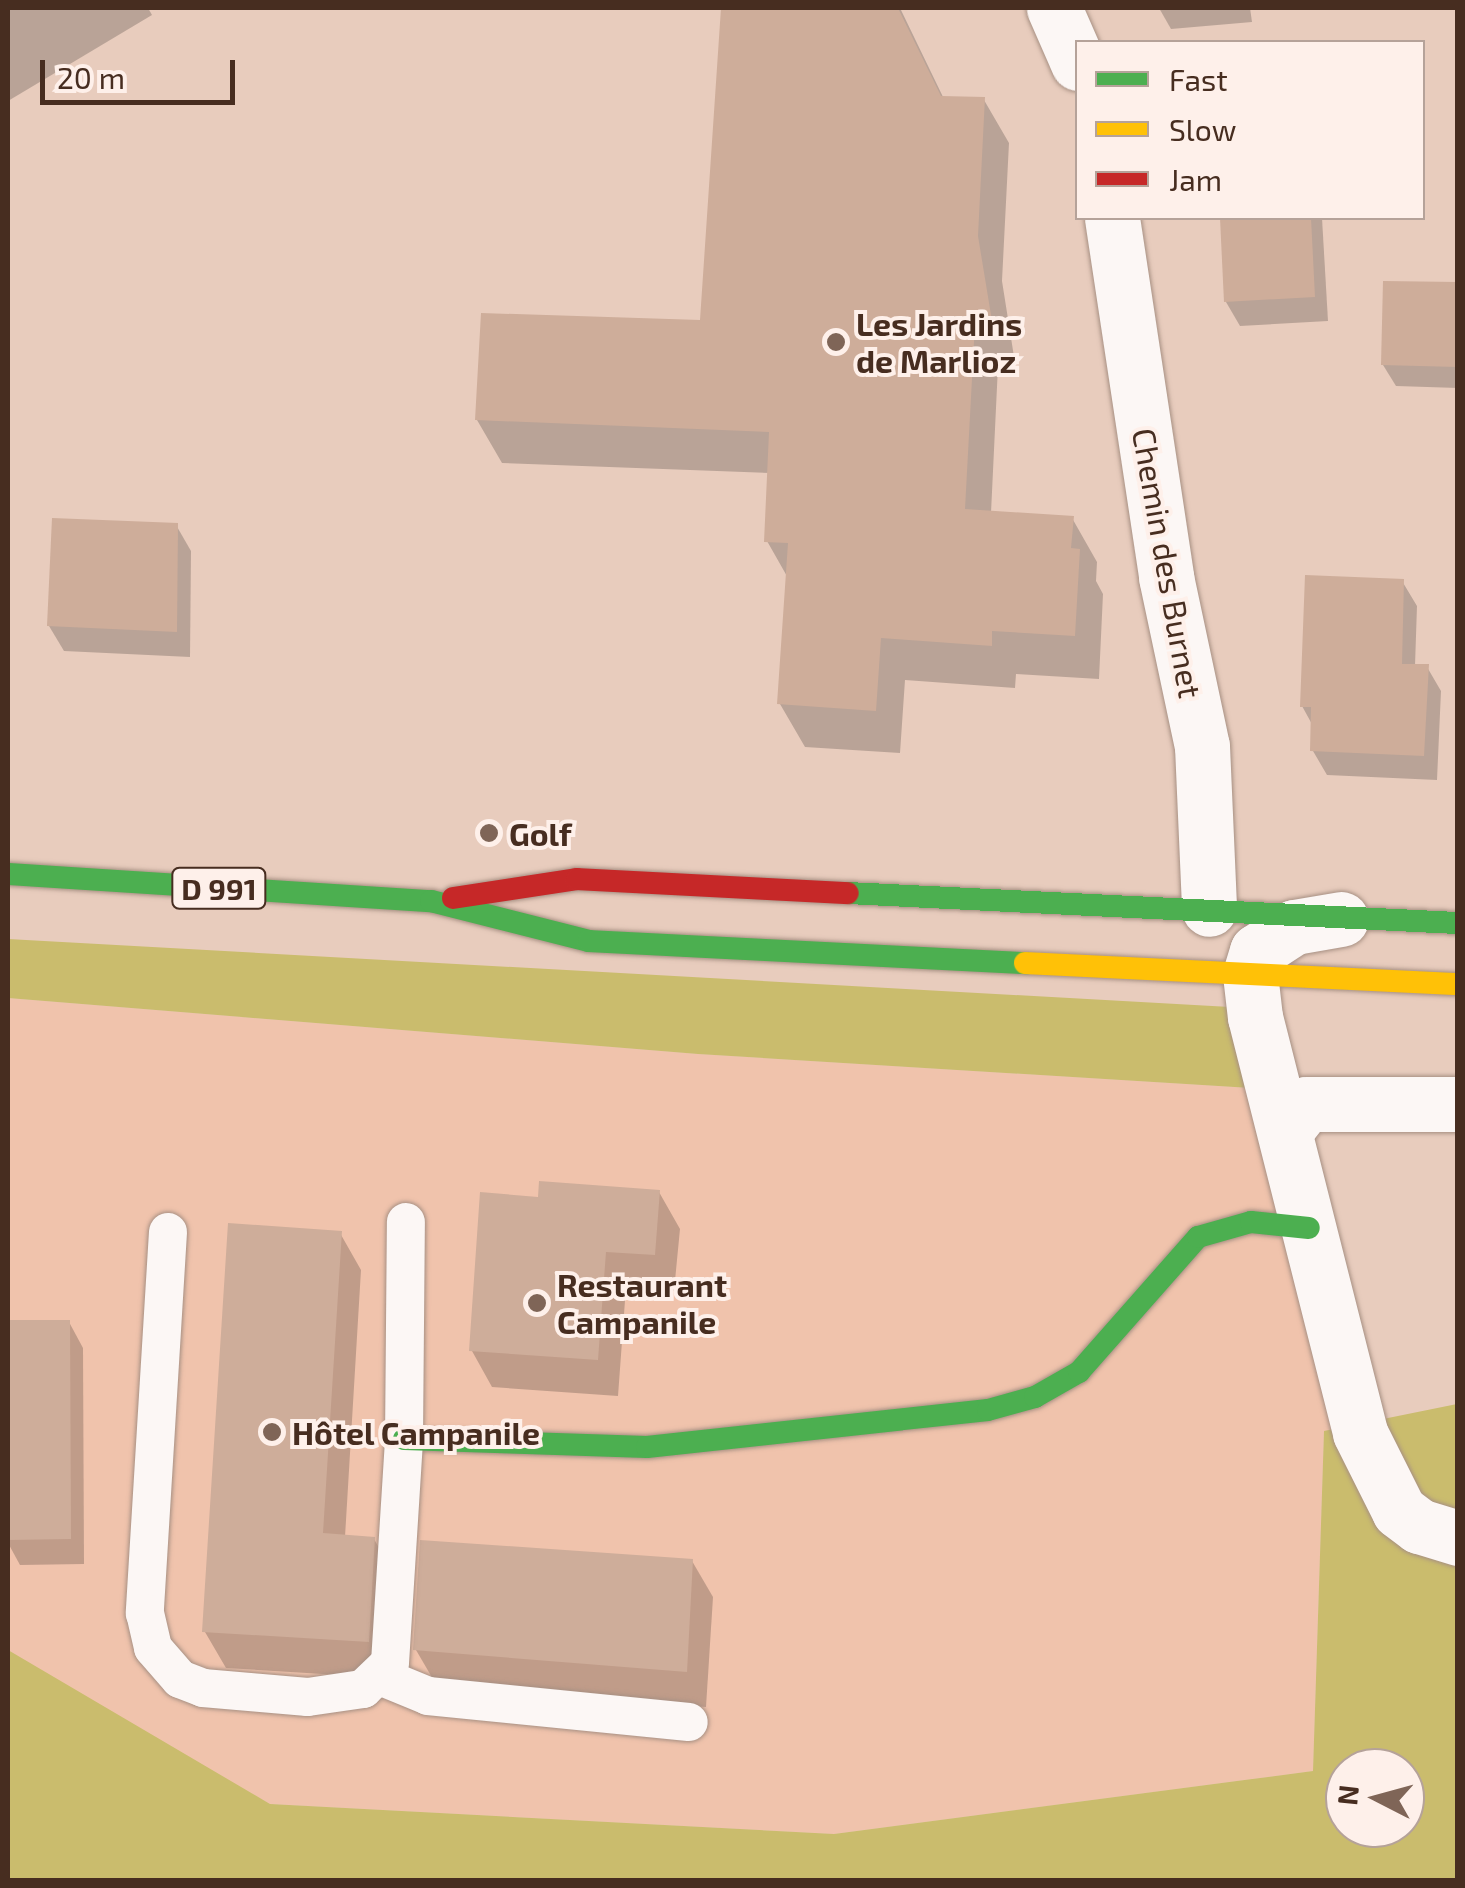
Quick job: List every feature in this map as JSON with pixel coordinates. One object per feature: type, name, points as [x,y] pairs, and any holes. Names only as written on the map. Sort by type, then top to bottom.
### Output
[{"type":"main road","name":"D 991","points":[[8,874],[431,901]]},
{"type":"main road","points":[[431,901],[577,879],[1458,923]]},
{"type":"main road","points":[[431,901],[589,942],[1458,984]]},
{"type":"main road","points":[[404,1440],[647,1448],[988,1410],[1035,1397],[1079,1372],[1198,1237],[1251,1222],[1309,1228]]},
{"type":"street","points":[[1054,8],[1075,56]]},
{"type":"street","name":"Chemin des Burnet","points":[[1112,220],[1166,578],[1202,746],[1209,909]]},
{"type":"street","points":[[1349,917],[1294,927],[1256,951],[1250,974],[1255,1017],[1288,1127],[1360,1433],[1384,1484],[1419,1526],[1458,1538]]},
{"type":"street","points":[[1288,1127],[1306,1104],[1458,1104]]},
{"type":"lane","points":[[382,1677],[394,1633],[404,1440],[406,1222]]},
{"type":"lane","points":[[168,1232],[144,1613],[153,1648],[180,1680],[238,1693],[343,1694],[382,1677],[428,1696],[689,1722]]},
{"type":"shaded area","points":[[8,939],[1230,1007],[1267,1089],[698,1054],[8,998]]},
{"type":"shaded area","points":[[8,998],[698,1054],[1267,1089],[1359,1423],[1324,1432],[1313,1771],[834,1834],[270,1804],[8,1655]]},
{"type":"shaded area","points":[[1457,1404],[1457,1880],[8,1880],[8,1650],[270,1804],[834,1834],[1313,1771],[1324,1431]]},
{"type":"building","name":"Les Jardins de Marlioz","points":[[721,8],[898,8],[941,96],[985,97],[978,236],[992,321],[975,323],[965,509],[1074,516],[1071,548],[1080,549],[1075,636],[992,631],[992,646],[881,638],[876,711],[777,704],[788,543],[764,542],[769,432],[475,420],[481,313],[700,320]]},
{"type":"building","points":[[1220,220],[1311,220],[1315,297],[1224,302]]},
{"type":"building","points":[[1383,281],[1458,282],[1458,367],[1381,365]]},
{"type":"building","points":[[52,518],[178,523],[177,632],[47,626]]},
{"type":"building","points":[[1305,575],[1404,579],[1402,664],[1429,664],[1424,756],[1310,751],[1311,707],[1300,707]]},
{"type":"building","name":"Restaurant Campanile","points":[[539,1181],[660,1190],[655,1255],[606,1252],[598,1360],[469,1351],[480,1192],[538,1197]]},
{"type":"building","name":"Hôtel Campanile","points":[[228,1223],[342,1231],[323,1533],[375,1537],[369,1642],[202,1632]]},
{"type":"building","points":[[8,1320],[70,1320],[71,1539],[8,1540]]},
{"type":"building","points":[[420,1540],[693,1559],[687,1672],[413,1650]]},
{"type":"traffic: fast","points":[[8,874],[431,901],[589,941],[1025,963]]},
{"type":"traffic: fast","points":[[848,893],[1458,923]]},
{"type":"traffic: fast","points":[[404,1439],[647,1447],[988,1410],[1035,1397],[1079,1372],[1198,1237],[1251,1222],[1309,1228]]},
{"type":"traffic: slow","points":[[1025,963],[1458,984]]},
{"type":"traffic: jam","points":[[453,898],[577,879],[848,893]]},
{"type":"place","name":"Les Jardins de Marlioz","points":[[836,342]]},
{"type":"place","name":"Golf","points":[[489,833]]},
{"type":"place","name":"Restaurant Campanile","points":[[537,1303]]},
{"type":"place","name":"Hôtel Campanile","points":[[272,1432]]}]
